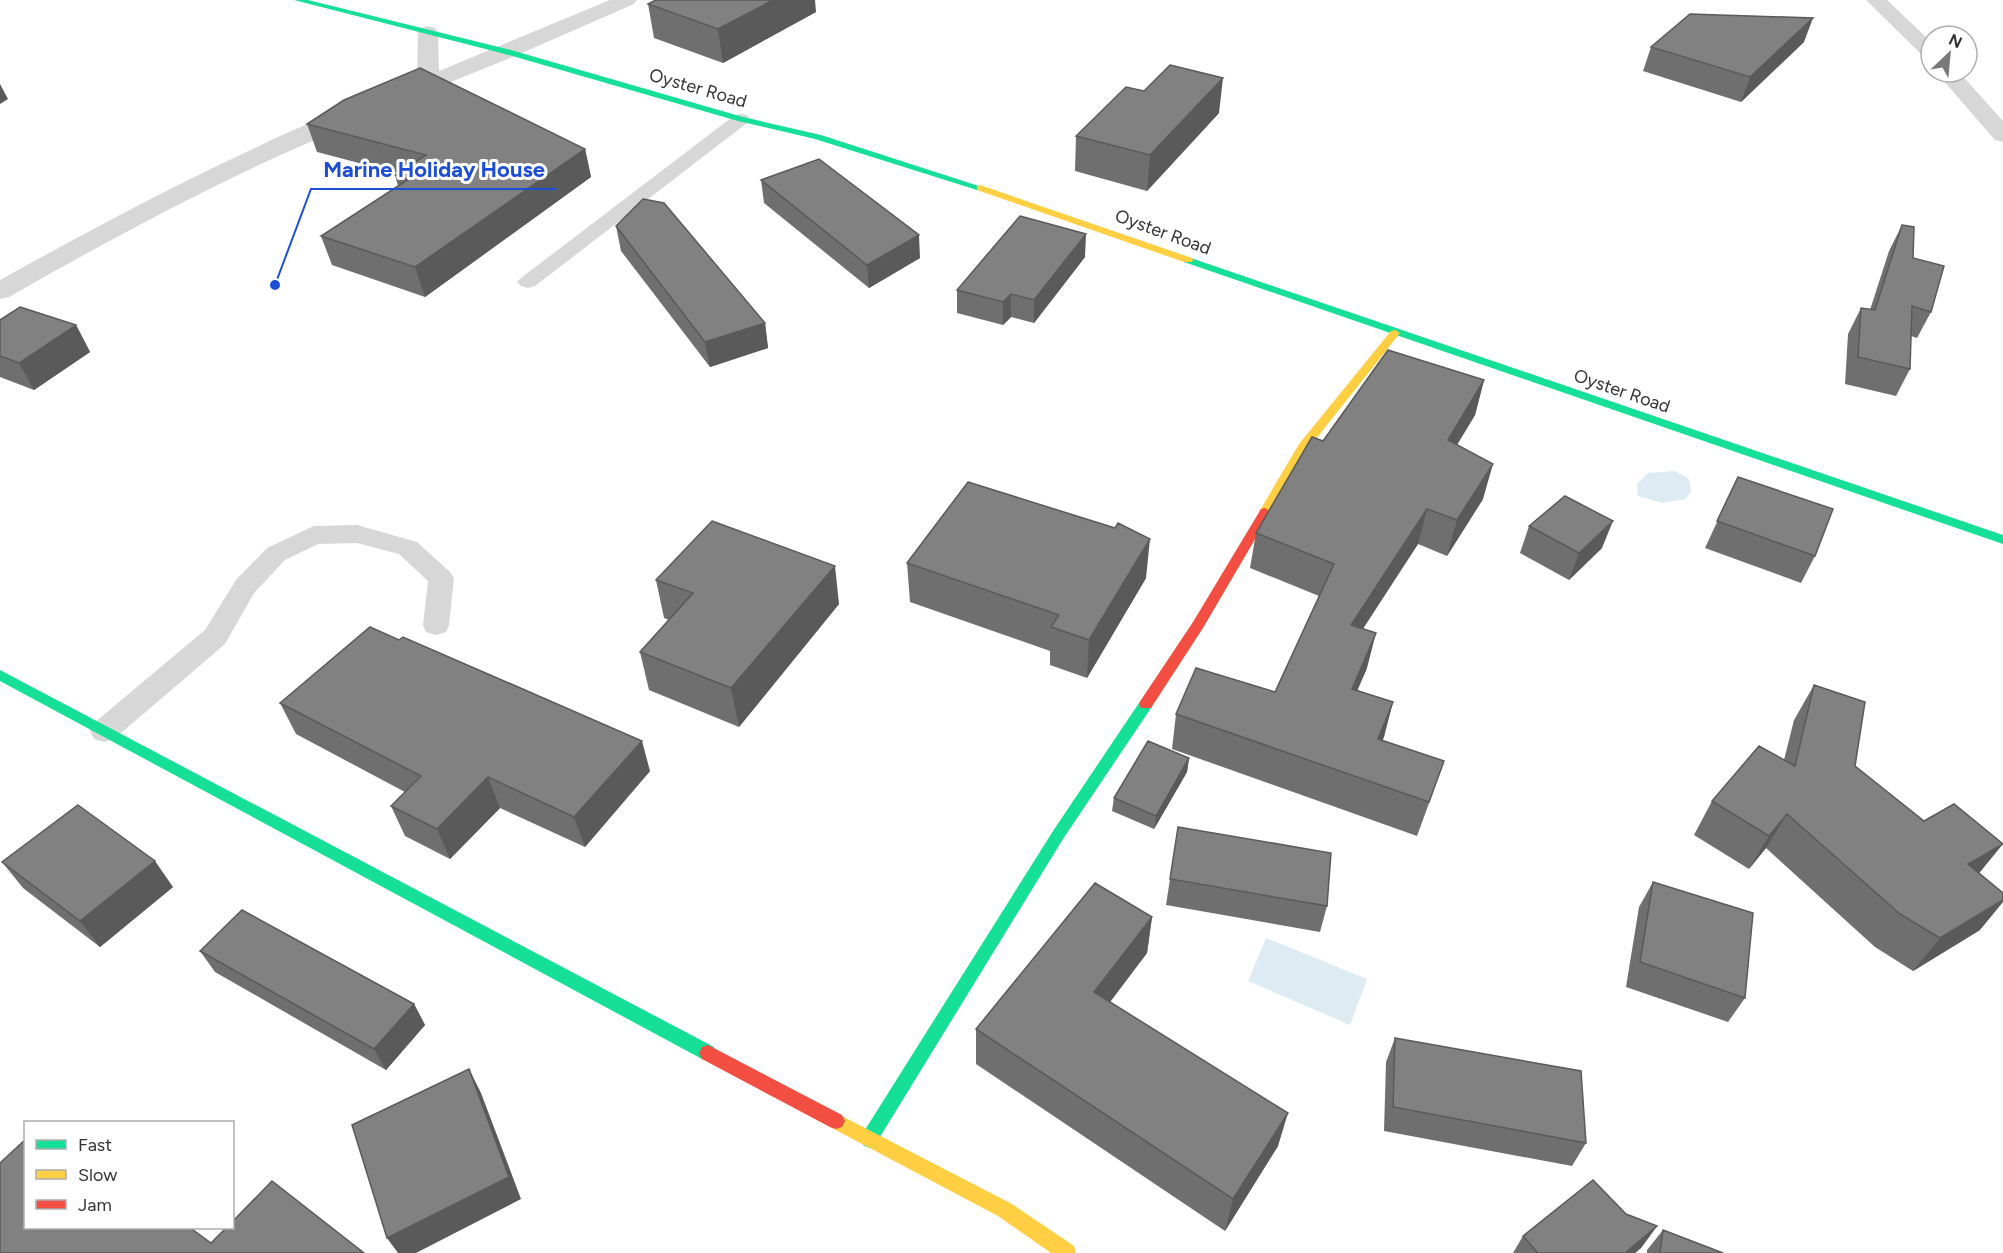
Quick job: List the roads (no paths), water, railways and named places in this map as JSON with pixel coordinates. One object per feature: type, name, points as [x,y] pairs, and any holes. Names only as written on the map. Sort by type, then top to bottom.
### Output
[{"type":"street","name":"Oyster Road","points":[[298,0],[508,52],[741,119],[818,137],[941,174],[1395,333],[2003,540]]},
{"type":"street","points":[[0,291],[92,239],[270,150],[508,52],[627,0]]},
{"type":"street","points":[[1876,0],[1919,40]]},
{"type":"street","points":[[428,32],[428,83]]},
{"type":"street","points":[[1958,84],[2003,135]]},
{"type":"street","points":[[869,1139],[1058,835],[1198,625],[1303,447],[1395,333]]},
{"type":"street","points":[[0,675],[1005,1210],[1067,1253]]},
{"type":"lane","points":[[528,282],[741,119]]},
{"type":"lane","points":[[104,731],[215,637],[245,586],[276,554],[314,536],[357,534],[408,548],[441,578],[436,625]]},
{"type":"place","name":"Marine Holiday House","points":[[275,285]]}]
